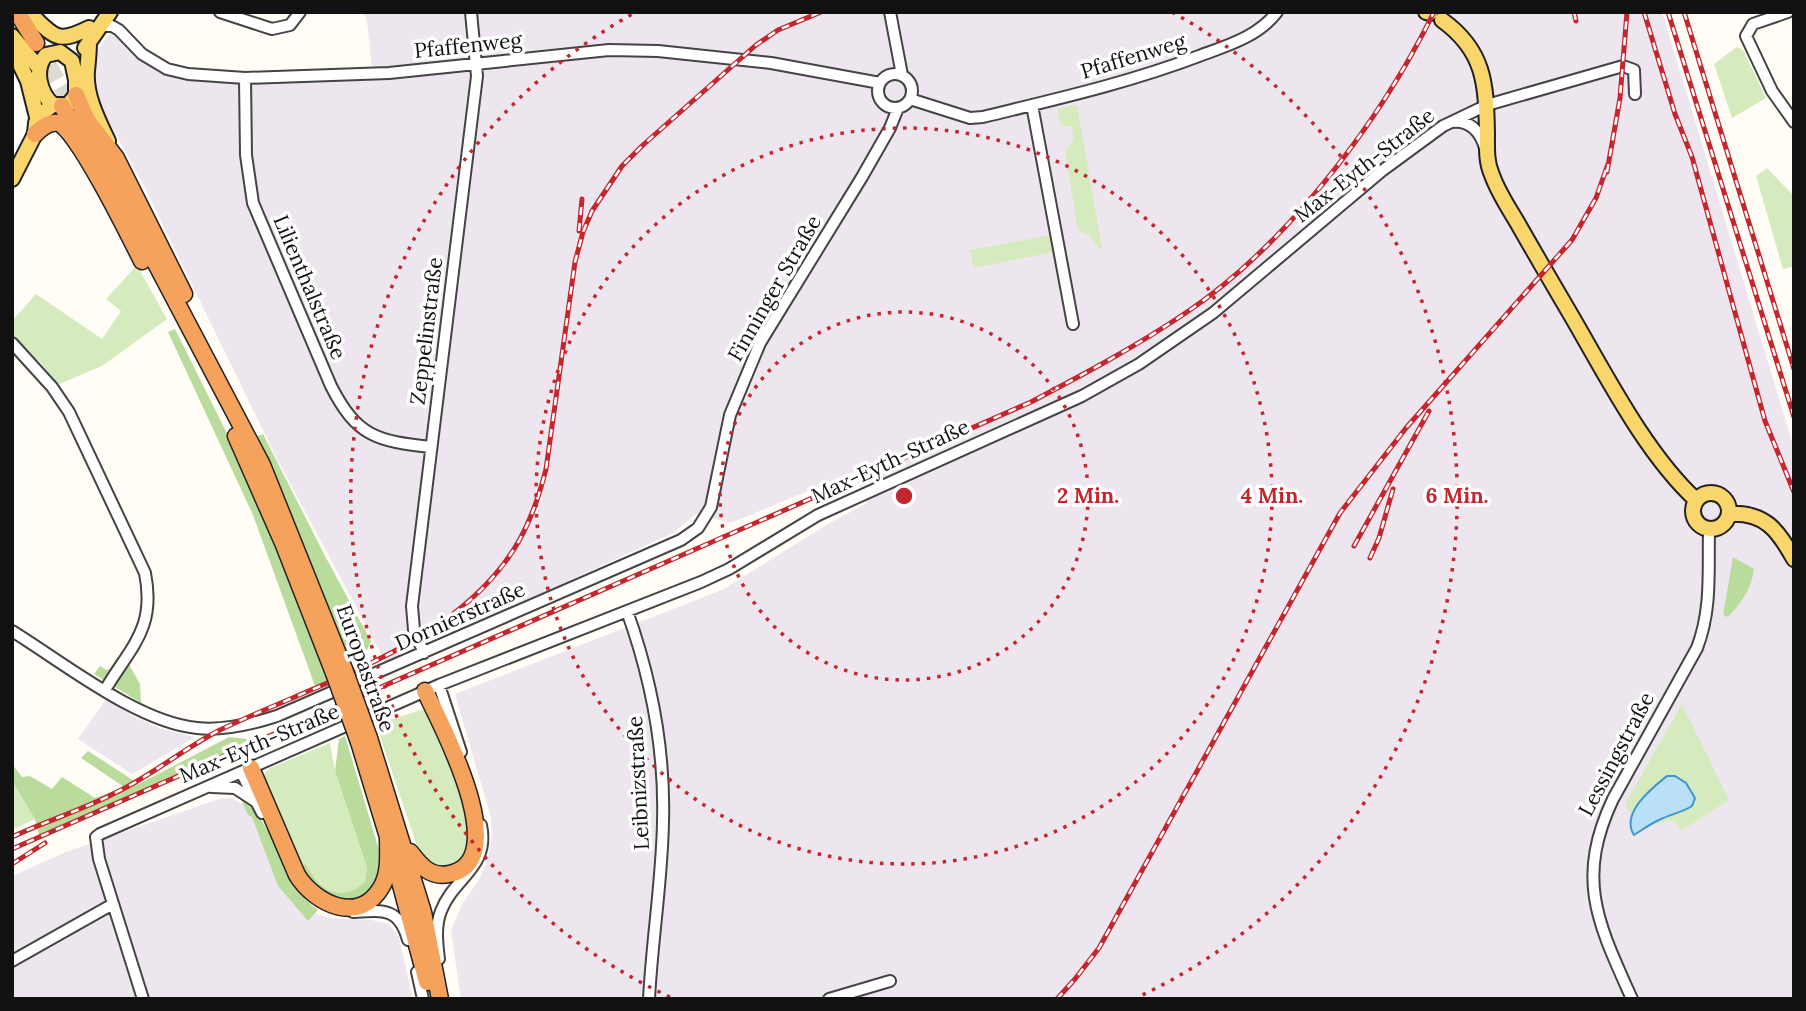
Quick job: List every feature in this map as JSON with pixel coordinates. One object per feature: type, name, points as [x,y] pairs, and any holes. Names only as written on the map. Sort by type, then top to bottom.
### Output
[{"type":"highway","points":[[17,12],[36,43]]},
{"type":"highway","points":[[76,95],[87,120],[116,158],[224,378],[262,465]]},
{"type":"highway","points":[[53,102],[76,128],[86,158]]},
{"type":"highway","points":[[36,126],[59,123],[67,129],[86,158],[239,444]]},
{"type":"highway","name":"Europastraße","points":[[82,123],[262,465],[404,844],[423,912],[440,999]]},
{"type":"highway","name":"Europastraße","points":[[210,368],[239,444],[339,671]]},
{"type":"highway","points":[[404,844],[428,872],[446,875],[464,869],[472,859],[478,840],[452,743],[432,688]]},
{"type":"highway","name":"Europastraße","points":[[364,740],[432,999]]},
{"type":"highway","points":[[246,770],[296,875],[305,888],[324,902],[333,906],[352,907],[373,897],[381,888],[385,877],[388,837]]},
{"type":"highway","points":[[407,905],[418,974]]},
{"type":"highway","points":[[423,912],[441,971]]},
{"type":"main road","points":[[39,68],[46,55],[72,48],[110,12]]},
{"type":"main road","points":[[33,15],[51,34],[61,38],[71,37],[95,27]]},
{"type":"main road","points":[[33,15],[60,52],[72,61],[74,68],[76,95],[73,101],[53,102]]},
{"type":"main road","name":"Lessingstraße","points":[[1433,15],[1463,37],[1474,54],[1484,79],[1487,158],[1504,200],[1622,400],[1670,472],[1696,500],[1693,517],[1709,530]]},
{"type":"main road","points":[[74,68],[95,27]]},
{"type":"main road","points":[[95,27],[87,71],[91,101],[116,158]]},
{"type":"main road","points":[[12,36],[39,68],[53,102]]},
{"type":"main road","points":[[12,48],[29,81],[36,126]]},
{"type":"main road","points":[[12,179],[36,126],[53,102]]},
{"type":"main road","points":[[1696,500],[1708,493],[1719,494],[1727,503],[1729,514],[1724,524],[1709,530]]},
{"type":"main road","points":[[1729,514],[1753,514],[1770,525],[1794,559]]},
{"type":"street","points":[[220,12],[270,29],[280,29],[290,25],[300,12]]},
{"type":"street","name":"Zeppelinstraße","points":[[424,653],[412,619],[477,62],[471,12]]},
{"type":"street","points":[[890,12],[900,75]]},
{"type":"street","name":"Pfaffenweg","points":[[911,97],[976,119],[1138,78],[1195,58],[1242,39],[1266,25],[1277,12]]},
{"type":"street","points":[[1788,12],[1749,27],[1746,36],[1772,91],[1794,122]]},
{"type":"street","name":"Pfaffenweg","points":[[95,27],[112,26],[142,54],[177,73],[245,78],[389,73],[609,50],[658,51],[796,66],[854,79],[868,87],[879,86]]},
{"type":"street","name":"Max-Eyth-Straße","points":[[113,904],[99,859],[96,838],[111,828],[432,688],[729,569],[818,515],[1082,396],[1139,364],[1213,313],[1391,163],[1443,126],[1487,105],[1623,66],[1634,70],[1635,94]]},
{"type":"street","points":[[893,107],[880,98],[879,86],[888,75],[900,75],[910,83],[911,97]]},
{"type":"street","name":"Lilienthalstraße","points":[[245,78],[246,155],[253,203],[335,393],[348,414],[367,432],[387,441],[431,447]]},
{"type":"street","name":"Finninger Straße","points":[[694,531],[704,521],[711,507],[730,415],[747,370],[771,323],[890,128],[893,107],[911,97]]},
{"type":"street","points":[[1032,105],[1073,324]]},
{"type":"street","points":[[1443,126],[1457,121],[1469,125],[1482,138],[1487,158]]},
{"type":"street","points":[[12,343],[57,393],[68,412],[145,573],[148,596],[144,626],[105,690]]},
{"type":"street","name":"Lessingstraße","points":[[1632,999],[1601,925],[1595,898],[1592,866],[1594,851],[1613,799],[1697,648],[1709,597],[1709,530]]},
{"type":"street","name":"Dornierstraße","points":[[12,631],[105,690],[164,721],[200,729],[226,728],[277,716],[671,545],[694,531]]},
{"type":"street","name":"Leibnizstraße","points":[[627,611],[652,697],[663,813],[660,889],[649,999]]},
{"type":"street","points":[[432,688],[477,806],[483,841],[477,862],[447,899],[437,924],[441,971],[447,999]]},
{"type":"street","points":[[246,770],[257,802],[301,891],[312,901],[331,911],[379,911],[396,916],[406,931],[423,999]]},
{"type":"street","points":[[206,787],[235,788],[257,802]]},
{"type":"street","points":[[12,961],[113,904],[143,999]]},
{"type":"street","points":[[829,999],[890,981]]},
{"type":"shaded area","points":[[363,12],[1662,12],[1794,448],[1794,999],[461,999],[451,931],[462,904],[479,880],[487,862],[492,837],[491,818],[455,694],[722,590],[867,503],[854,472],[731,523],[696,514],[673,533],[570,580],[570,583],[385,661],[276,457],[145,188],[99,103],[95,79],[98,50],[109,34],[118,37],[139,58],[161,72],[177,78],[309,81],[373,77],[367,21]]},
{"type":"shaded area","points":[[106,699],[159,728],[195,737],[132,774],[78,739]]},
{"type":"shaded area","points":[[232,798],[249,808],[303,910],[330,918],[372,920],[389,924],[399,937],[413,999],[12,999],[12,876],[66,852],[219,799]]},
{"type":"green space","points":[[1737,47],[1743,50],[1766,98],[1732,118],[1714,64]]},
{"type":"green space","points":[[1077,106],[1102,248],[1098,248],[1090,236],[1078,230],[1065,151],[1074,140],[1072,127],[1061,125],[1057,109]]},
{"type":"green space","points":[[1767,168],[1794,196],[1794,266],[1783,269],[1756,176]]},
{"type":"green space","points":[[1051,235],[1054,252],[974,268],[970,250]]},
{"type":"green space","points":[[137,265],[167,319],[102,366],[57,385],[41,363],[12,337],[12,321],[36,294],[102,339],[121,311],[106,299]]},
{"type":"green space","points":[[175,329],[271,522],[333,678],[315,686],[253,515],[168,332]]},
{"type":"green space","points":[[263,434],[371,641],[365,655],[352,660],[342,644],[310,562],[255,437]]},
{"type":"green space","points":[[1733,557],[1754,569],[1745,595],[1728,617],[1723,615]]},
{"type":"green space","points":[[117,658],[126,659],[140,684],[141,703],[94,674],[100,666],[106,670],[110,669]]},
{"type":"green space","points":[[1682,704],[1729,800],[1681,831],[1674,820],[1639,828],[1625,804]]},
{"type":"green space","points":[[428,708],[464,796],[474,843],[454,870],[433,866],[418,849],[376,724]]},
{"type":"green space","points":[[345,736],[382,860],[380,881],[367,896],[351,903],[324,898],[296,868],[306,864],[317,881],[339,893],[347,892],[365,882],[367,868],[335,771],[339,739]]},
{"type":"green space","points":[[229,737],[258,740],[40,839],[35,819],[12,781],[12,764],[22,777],[30,776],[52,789],[62,777],[95,798],[124,787],[81,758],[88,751],[139,784]]},
{"type":"green space","points":[[330,743],[335,771],[367,868],[365,882],[347,892],[339,893],[317,881],[306,864],[296,868],[262,780],[270,768]]},
{"type":"green space","points":[[12,781],[35,819],[12,830]]},
{"type":"green space","points":[[240,797],[253,808],[262,822],[285,868],[304,898],[318,910],[308,921],[278,886],[252,817],[248,815]]},
{"type":"water","points":[[1667,776],[1675,776],[1686,783],[1695,798],[1692,806],[1634,835],[1631,818],[1634,810],[1646,794]]},
{"type":"tunnel","points":[[37,45],[77,114]]},
{"type":"railway","points":[[12,837],[128,786],[220,730],[386,656],[426,633],[463,606],[495,575],[520,539],[544,478],[575,262],[592,211],[622,166],[756,45],[778,30],[821,12]]},
{"type":"railway","points":[[12,849],[1031,402],[1130,348],[1187,312],[1224,284],[1261,252],[1296,216],[1329,177],[1387,95],[1434,12]]},
{"type":"railway","points":[[1574,12],[1576,21]]},
{"type":"railway","points":[[1607,172],[1620,98],[1627,12]]},
{"type":"railway","points":[[1644,12],[1675,114],[1692,157],[1765,421],[1794,492]]},
{"type":"railway","points":[[1668,12],[1794,417]]},
{"type":"railway","points":[[1684,12],[1794,369]]},
{"type":"railway","points":[[1057,999],[1099,948],[1340,513],[1406,428],[1572,240],[1596,198],[1608,164]]},
{"type":"railway","points":[[579,231],[582,199]]},
{"type":"railway","points":[[1354,546],[1429,411]]},
{"type":"railway","points":[[1370,558],[1379,538],[1393,489]]},
{"type":"railway","points":[[12,864],[45,843]]}]
